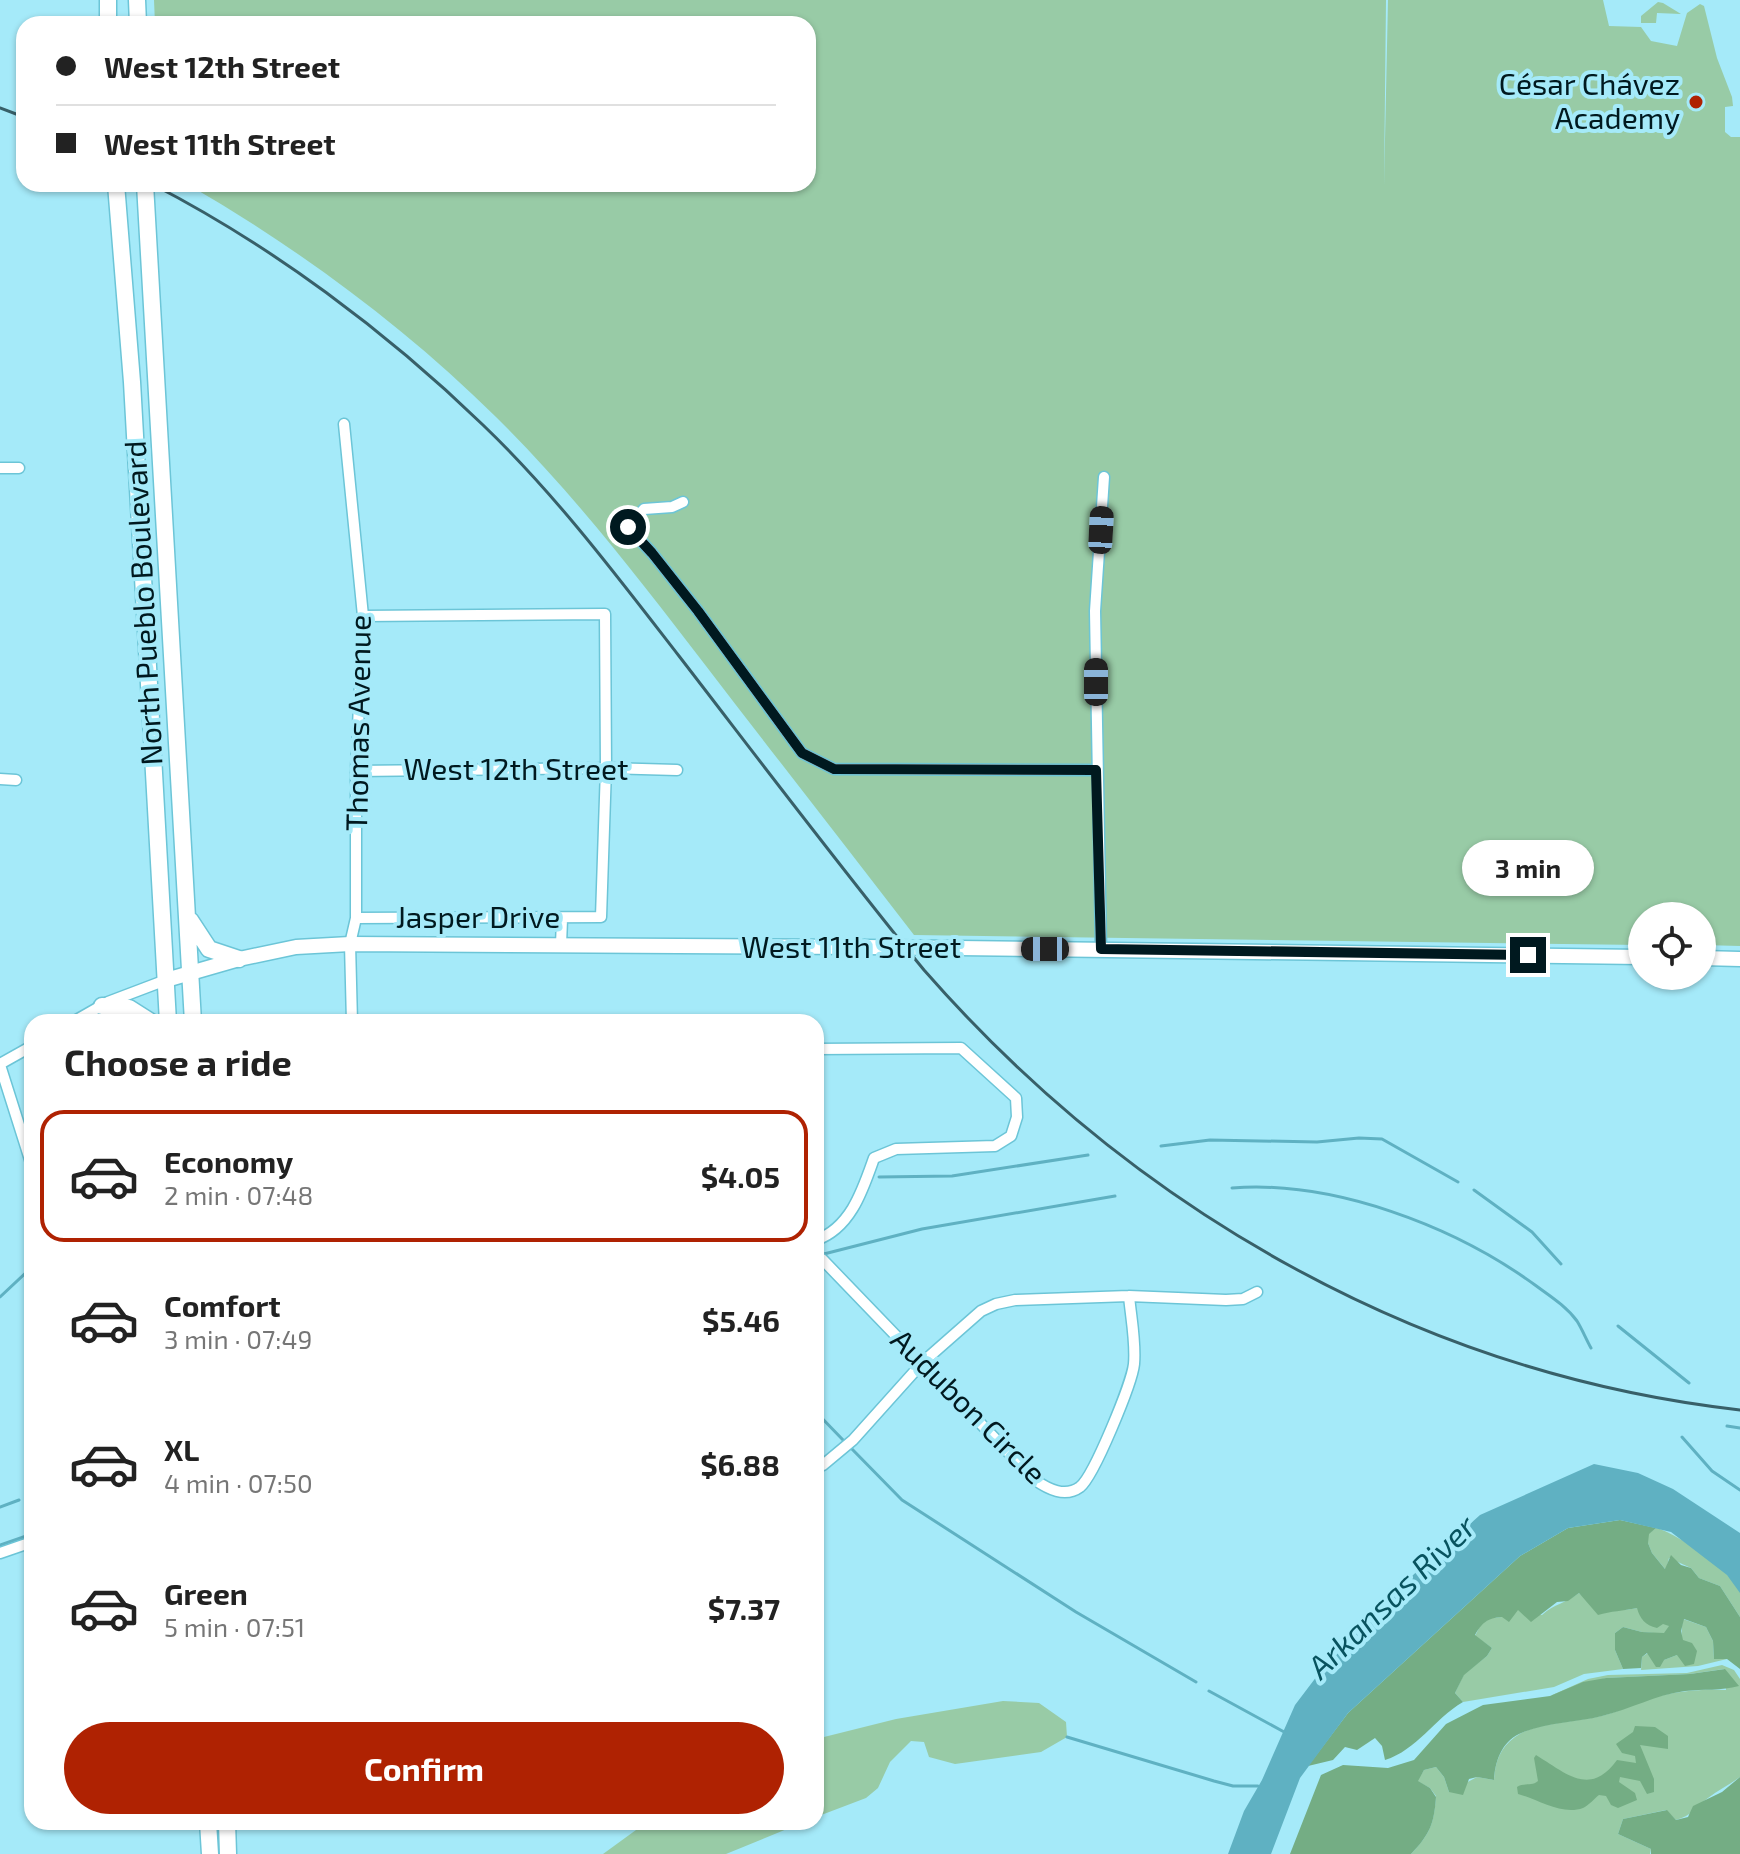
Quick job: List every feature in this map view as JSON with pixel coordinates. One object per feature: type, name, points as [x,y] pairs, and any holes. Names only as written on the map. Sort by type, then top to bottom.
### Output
[{"type":"main road","name":"North Pueblo Boulevard","points":[[116,192],[132,382],[168,1014]]},
{"type":"main road","name":"North Pueblo Boulevard","points":[[145,192],[193,1014]]},
{"type":"main road","points":[[187,914],[209,949],[239,959]]},
{"type":"main road","points":[[102,1006],[129,1008],[138,1014]]},
{"type":"main road","points":[[208,1830],[210,1854]]},
{"type":"main road","points":[[227,1830],[228,1854]]},
{"type":"street","name":"Thomas Avenue","points":[[344,424],[363,616],[356,771],[356,918],[350,944],[352,1014]]},
{"type":"street","points":[[0,468],[19,468]]},
{"type":"street","points":[[1101,949],[1095,611],[1104,477]]},
{"type":"street","points":[[683,502],[672,507],[644,509],[628,527],[698,611],[802,753],[834,769],[1096,770]]},
{"type":"street","points":[[363,616],[605,614],[606,768]]},
{"type":"street","name":"Jasper Drive","points":[[356,918],[601,917],[606,768]]},
{"type":"street","name":"West 12th Street","points":[[356,771],[677,770]]},
{"type":"street","points":[[0,779],[16,780]]},
{"type":"street","points":[[561,945],[562,919]]},
{"type":"street","name":"West 11th Street","points":[[88,1014],[166,980],[239,959],[296,947],[350,944],[1101,949],[1628,957]]},
{"type":"street","points":[[1716,958],[1740,959]]},
{"type":"street","points":[[824,1049],[961,1048],[1016,1098],[1017,1117],[1011,1136],[995,1146],[896,1149],[874,1158],[857,1206],[824,1238]]},
{"type":"street","points":[[24,1050],[0,1064],[24,1140]]},
{"type":"street","name":"Audubon Circle","points":[[824,1261],[1035,1480],[1048,1489],[1065,1492],[1079,1487],[1091,1474],[1132,1378],[1134,1347],[1129,1296]]},
{"type":"street","points":[[824,1462],[853,1440],[923,1362],[981,1311],[996,1304],[1015,1300],[1129,1296],[1226,1300],[1243,1299],[1257,1292]]},
{"type":"street","points":[[0,1553],[24,1545]]},
{"type":"green space","points":[[154,0],[1386,0],[1384,186],[1388,0],[1603,0],[1609,26],[1641,27],[1651,41],[1677,46],[1687,13],[1700,4],[1704,6],[1717,58],[1732,97],[1733,106],[1725,107],[1725,132],[1731,137],[1740,137],[1740,946],[1716,945],[1716,902],[1628,902],[1628,945],[914,935],[631,570],[525,446],[461,384],[388,321],[310,262],[200,192],[816,192],[816,16],[155,16]]},
{"type":"green space","points":[[1658,2],[1681,14],[1657,13],[1656,23],[1641,23],[1641,16]]},
{"type":"green space","points":[[1620,1520],[1656,1528],[1649,1534],[1648,1543],[1665,1569],[1671,1555],[1681,1565],[1691,1568],[1699,1578],[1720,1586],[1740,1617],[1740,1669],[1727,1659],[1714,1659],[1713,1641],[1706,1627],[1684,1619],[1681,1631],[1683,1640],[1692,1643],[1697,1651],[1694,1664],[1685,1666],[1677,1655],[1656,1667],[1647,1653],[1642,1657],[1641,1668],[1623,1669],[1615,1650],[1615,1633],[1623,1627],[1664,1633],[1669,1626],[1663,1624],[1657,1628],[1649,1625],[1641,1618],[1637,1608],[1598,1615],[1579,1593],[1568,1601],[1557,1602],[1531,1622],[1518,1610],[1509,1622],[1502,1617],[1483,1624],[1475,1635],[1492,1648],[1464,1675],[1455,1693],[1463,1702],[1407,1749],[1385,1760],[1382,1746],[1375,1738],[1357,1750],[1345,1747],[1333,1760],[1308,1766],[1348,1713],[1520,1556],[1568,1528]]},
{"type":"green space","points":[[1656,1528],[1690,1545],[1735,1583],[1740,1592],[1740,1617],[1720,1586],[1699,1578],[1691,1568],[1669,1558],[1666,1570],[1648,1543],[1648,1534]]},
{"type":"green space","points":[[1579,1593],[1606,1608],[1637,1608],[1670,1626],[1665,1634],[1623,1627],[1615,1633],[1615,1650],[1623,1669],[1584,1674],[1554,1687],[1463,1702],[1455,1693],[1464,1674],[1487,1656],[1492,1648],[1475,1636],[1481,1624],[1517,1609],[1542,1615]]},
{"type":"green space","points":[[1683,1619],[1706,1627],[1713,1641],[1714,1659],[1727,1659],[1698,1666],[1641,1670],[1642,1657],[1648,1653],[1664,1660],[1677,1655]]},
{"type":"green space","points":[[1722,1665],[1734,1670],[1740,1679],[1740,1777],[1690,1814],[1676,1820],[1666,1810],[1623,1819],[1618,1834],[1651,1849],[1650,1854],[1411,1854],[1427,1834],[1434,1814],[1436,1796],[1430,1788],[1417,1781],[1424,1770],[1436,1767],[1444,1777],[1449,1792],[1477,1777],[1494,1780],[1502,1751],[1523,1732],[1605,1715],[1670,1694],[1726,1690],[1724,1669],[1690,1674],[1606,1678],[1550,1696],[1588,1679],[1608,1675],[1687,1673]]},
{"type":"green space","points":[[1725,1669],[1739,1686],[1674,1693],[1602,1716],[1539,1727],[1519,1734],[1508,1742],[1500,1754],[1494,1780],[1469,1779],[1463,1795],[1449,1792],[1444,1777],[1436,1767],[1424,1770],[1418,1781],[1430,1788],[1436,1797],[1434,1814],[1427,1834],[1411,1854],[1290,1854],[1321,1775],[1343,1765],[1388,1768],[1414,1760],[1446,1724],[1483,1705],[1550,1696],[1583,1682],[1606,1678]]},
{"type":"green space","points":[[1003,1701],[1039,1703],[1066,1722],[1067,1737],[1041,1752],[955,1764],[929,1757],[924,1742],[911,1741],[890,1762],[878,1788],[866,1798],[824,1814],[824,1737],[896,1719]]},
{"type":"green space","points":[[1635,1726],[1655,1727],[1668,1736],[1668,1749],[1640,1745],[1654,1779],[1654,1792],[1647,1794],[1640,1781],[1620,1777],[1619,1782],[1635,1793],[1637,1800],[1618,1808],[1611,1805],[1606,1796],[1599,1795],[1585,1807],[1575,1810],[1558,1808],[1518,1794],[1517,1787],[1538,1781],[1536,1755],[1568,1775],[1588,1780],[1597,1778],[1617,1760],[1636,1763],[1635,1756],[1622,1753],[1616,1744],[1633,1732]]},
{"type":"green space","points":[[1740,1777],[1740,1854],[1651,1854],[1651,1849],[1618,1834],[1623,1819],[1667,1810],[1676,1820],[1688,1817],[1693,1806],[1722,1792]]},
{"type":"green space","points":[[636,1830],[784,1830],[726,1854],[603,1854]]},
{"type":"water","name":"Arkansas River","points":[[1594,1464],[1638,1473],[1673,1489],[1740,1533],[1740,1593],[1727,1575],[1671,1532],[1620,1520],[1568,1528],[1520,1556],[1348,1713],[1300,1778],[1271,1854],[1228,1854],[1244,1811],[1262,1780],[1295,1705],[1317,1676],[1393,1593],[1480,1515]]},
{"type":"waterway","points":[[1161,1146],[1210,1140],[1317,1142],[1382,1139],[1458,1182]]},
{"type":"waterway","points":[[879,1177],[952,1176],[1088,1155]]},
{"type":"waterway","points":[[1232,1188],[1271,1187],[1311,1191],[1391,1211],[1430,1226],[1503,1264],[1552,1297],[1577,1321],[1591,1348]]},
{"type":"waterway","points":[[1474,1190],[1532,1232],[1561,1264]]},
{"type":"waterway","points":[[824,1254],[922,1229],[1115,1196]]},
{"type":"waterway","points":[[0,1297],[24,1274]]},
{"type":"waterway","points":[[1618,1326],[1689,1383]]},
{"type":"waterway","points":[[824,1420],[844,1441]]},
{"type":"waterway","points":[[1727,1426],[1740,1428]]},
{"type":"waterway","points":[[1682,1437],[1712,1471],[1740,1490]]},
{"type":"waterway","points":[[850,1447],[902,1500],[1076,1612],[1196,1682]]},
{"type":"waterway","points":[[0,1507],[19,1500]]},
{"type":"waterway","points":[[0,1545],[24,1537]]},
{"type":"waterway","points":[[1209,1691],[1286,1733]]},
{"type":"waterway","points":[[1067,1737],[1233,1786],[1258,1786]]},
{"type":"railway","points":[[0,108],[16,114]]},
{"type":"railway","points":[[167,192],[241,235],[326,292],[407,356],[510,452],[609,566],[924,970],[1006,1056],[1095,1135],[1190,1205],[1291,1266],[1397,1318],[1507,1360],[1622,1391],[1740,1410]]},
{"type":"place","name":"César Chávez Academy","points":[[1696,102]]},
{"type":"route","points":[[628,527],[698,611],[802,753],[823,765],[834,769],[1096,770],[1101,949],[1528,955]]}]
